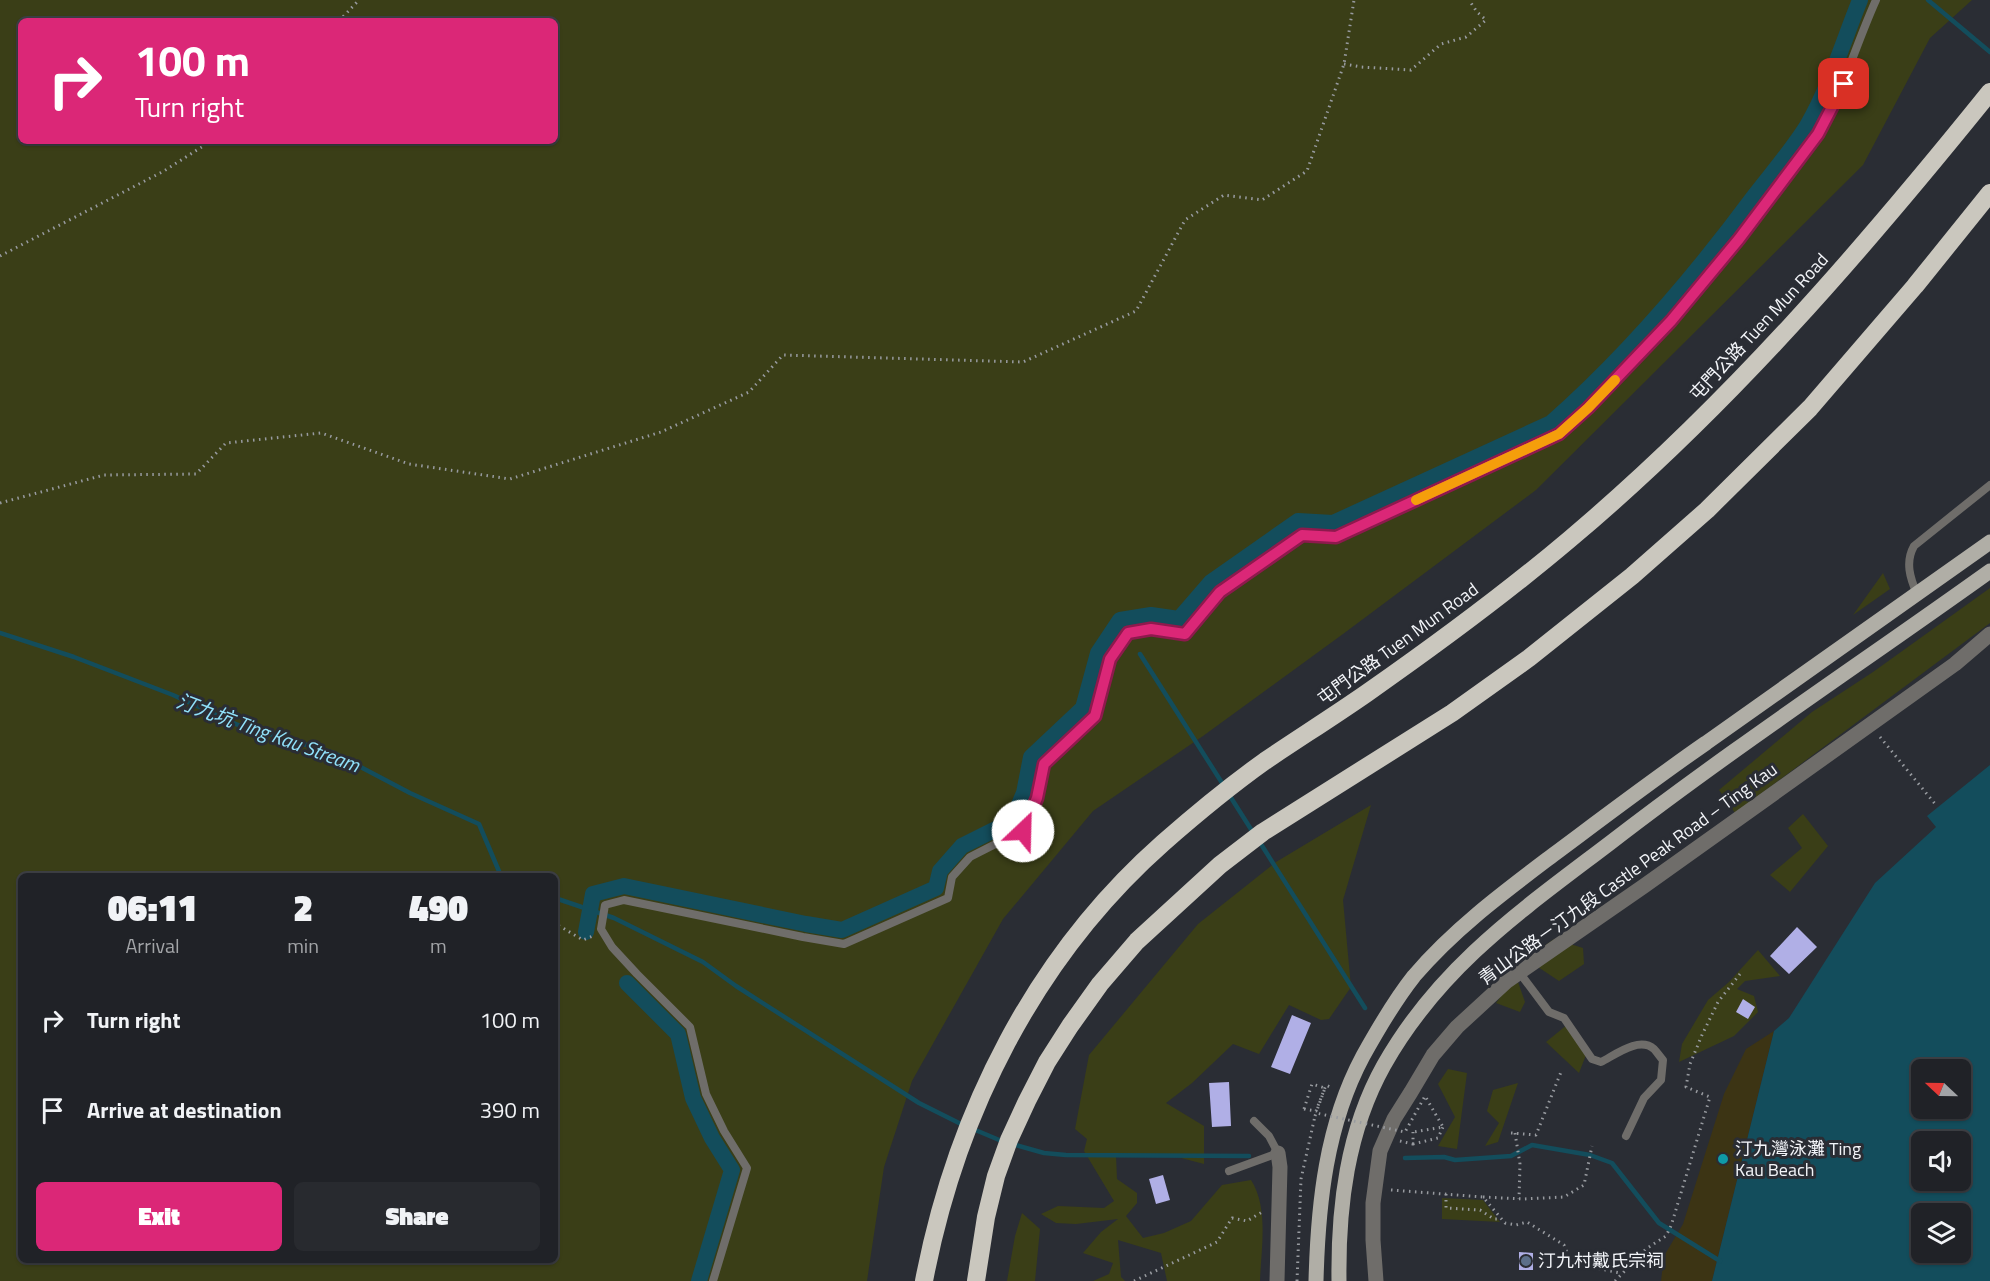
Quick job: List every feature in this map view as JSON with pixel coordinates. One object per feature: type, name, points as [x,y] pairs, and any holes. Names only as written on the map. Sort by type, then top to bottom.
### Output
[{"type":"highway","name":"屯門公路 Tuen Mun Road","points":[[924,1281],[943,1196],[978,1100],[1001,1051],[1020,1020],[1051,970],[1090,918],[1160,846],[1205,807],[1261,764],[1418,657],[1492,603],[1570,539],[1671,450],[1763,358],[1800,317],[1990,92]]},
{"type":"highway","points":[[976,1281],[986,1217],[996,1176],[1027,1101],[1047,1062],[1070,1026],[1100,984],[1137,942],[1220,865],[1263,832],[1452,713],[1530,658],[1632,576],[1707,510],[1810,408],[1915,286],[1990,193]]},
{"type":"main road","points":[[1316,1281],[1318,1224],[1327,1160],[1342,1104],[1362,1059],[1388,1014],[1414,977],[1487,905],[1640,789],[1990,542]]},
{"type":"main road","points":[[1339,1281],[1339,1231],[1348,1162],[1363,1113],[1383,1067],[1406,1029],[1435,991],[1502,925],[1652,810],[1990,572]]},
{"type":"street","name":"青山公路－汀九段 Castle Peak Road – Ting Kau","points":[[1376,1281],[1373,1240],[1374,1187],[1380,1151],[1394,1119],[1433,1055],[1457,1027],[1519,972],[1654,879],[1955,664],[1990,633]]},
{"type":"street","points":[[1277,1281],[1280,1167],[1278,1154]]},
{"type":"lane","points":[[713,1281],[747,1168],[724,1131],[706,1094],[690,1027],[608,941],[601,929],[605,905],[624,900],[803,938],[844,944],[948,898],[952,877],[970,857],[1023,831],[1037,798],[1044,764],[1095,716],[1110,659],[1128,633],[1151,629],[1185,634],[1220,592],[1302,535],[1336,537],[1559,434],[1588,408],[1671,321],[1739,239],[1818,134],[1844,84],[1876,0]]},
{"type":"lane","points":[[1917,594],[1909,569],[1910,554],[1914,546],[1990,485]]},
{"type":"lane","points":[[1519,972],[1549,1012],[1564,1018],[1592,1059],[1601,1062],[1624,1050],[1643,1044],[1654,1048],[1663,1060],[1660,1080],[1644,1098],[1626,1136]]},
{"type":"lane","points":[[1229,1171],[1278,1154],[1269,1136],[1254,1121]]},
{"type":"path","points":[[342,18],[359,0]]},
{"type":"path","points":[[0,503],[104,475],[196,474],[225,443],[321,433],[409,464],[510,479],[671,428],[749,392],[783,355],[1023,362],[1136,311],[1185,220],[1224,195],[1262,200],[1307,171],[1344,64],[1354,0]]},
{"type":"path","points":[[1344,64],[1411,70],[1441,44],[1466,37],[1486,20],[1469,0]]},
{"type":"path","points":[[0,256],[164,171],[206,144]]},
{"type":"path","points":[[1877,734],[1936,805]]},
{"type":"path","points":[[558,925],[583,940],[595,935],[608,941]]},
{"type":"path","points":[[1615,1281],[1646,1249],[1666,1236],[1671,1226],[1710,1097],[1686,1087],[1690,1064],[1718,1002],[1740,974]]},
{"type":"path","points":[[1519,1199],[1520,1164],[1514,1134],[1536,1135],[1561,1072]]},
{"type":"path","points":[[1297,1281],[1301,1179],[1316,1113],[1325,1088],[1312,1084],[1304,1109],[1316,1111],[1326,1085],[1335,1089]]},
{"type":"path","points":[[1316,1113],[1405,1132],[1425,1096],[1443,1127]]},
{"type":"path","points":[[1413,1132],[1443,1127]]},
{"type":"path","points":[[1414,1144],[1438,1138],[1443,1127]]},
{"type":"path","points":[[1374,1187],[1387,1190],[1519,1199],[1564,1197],[1584,1185],[1592,1146]]},
{"type":"path","points":[[1294,1183],[1301,1179]]},
{"type":"path","points":[[1134,1281],[1217,1242],[1232,1218],[1247,1221],[1262,1212],[1265,1201],[1278,1192]]},
{"type":"path","points":[[1446,1194],[1446,1208],[1480,1210],[1494,1219],[1501,1219]]},
{"type":"path","points":[[1483,1197],[1505,1224],[1516,1225],[1527,1222],[1564,1245],[1570,1263],[1621,1274]]},
{"type":"green space","points":[[0,0],[1972,0],[1930,38],[1863,165],[1536,490],[1203,736],[1093,811],[1003,919],[912,1081],[884,1167],[867,1281],[0,1281]]},
{"type":"green space","points":[[1883,573],[1890,589],[1853,615]]},
{"type":"green space","points":[[1990,588],[1990,623],[1735,813],[1719,790],[1812,712],[1873,672]]},
{"type":"green space","points":[[1371,805],[1343,900],[1351,987],[1329,1019],[1321,1020],[1289,1005],[1259,1054],[1233,1044],[1192,1083],[1166,1103],[1204,1126],[1204,1164],[1166,1154],[1116,1156],[1117,1179],[1137,1193],[1137,1203],[1126,1216],[1143,1238],[1164,1233],[1191,1221],[1222,1185],[1251,1180],[1257,1191],[1262,1216],[1260,1281],[1167,1281],[1161,1253],[1118,1240],[1121,1277],[1125,1281],[1093,1281],[1109,1274],[1113,1263],[1083,1253],[1101,1232],[1118,1219],[1076,1224],[1056,1223],[1041,1214],[1058,1206],[1104,1208],[1114,1201],[1084,1151],[1087,1139],[1075,1129],[1089,1055],[1198,924],[1276,862]]},
{"type":"green space","points":[[1803,814],[1828,846],[1790,892],[1770,875],[1802,848],[1788,828]]},
{"type":"green space","points":[[1554,939],[1583,948],[1584,964],[1559,981],[1538,967],[1537,951]]},
{"type":"green space","points":[[1758,950],[1780,976],[1745,981],[1737,989],[1754,996],[1758,1012],[1734,1036],[1679,1062],[1682,1044],[1708,1000],[1729,982]]},
{"type":"green space","points":[[1518,982],[1525,1002],[1520,1012],[1496,1003],[1505,991]]},
{"type":"green space","points":[[1568,1024],[1586,1055],[1579,1073],[1546,1042]]},
{"type":"green space","points":[[1448,1069],[1467,1073],[1457,1149],[1438,1146],[1455,1117],[1438,1084]]},
{"type":"green space","points":[[1518,1083],[1498,1142],[1485,1146],[1499,1123],[1487,1111],[1493,1090]]},
{"type":"green space","points":[[1442,1198],[1483,1200],[1500,1222],[1442,1219]]},
{"type":"green space","points":[[1022,1213],[1040,1229],[1035,1281],[1007,1281],[1015,1236]]},
{"type":"sand","name":"汀九灣泳灘 Ting Kau Beach","points":[[1774,1031],[1712,1281],[1661,1281],[1664,1256],[1683,1224],[1724,1094],[1746,1049]]},
{"type":"water","points":[[1990,765],[1990,1281],[1712,1281],[1774,1031],[1789,1018],[1875,883],[1936,827],[1927,816]]},
{"type":"building","points":[[1797,927],[1817,947],[1789,974],[1770,956]]},
{"type":"building","points":[[1743,999],[1755,1007],[1748,1019],[1736,1012]]},
{"type":"building","points":[[1292,1015],[1311,1023],[1290,1074],[1271,1067]]},
{"type":"building","points":[[1229,1082],[1231,1126],[1212,1127],[1209,1083]]},
{"type":"building","points":[[1163,1175],[1170,1200],[1156,1204],[1149,1179]]},
{"type":"building","name":"汀九村戴氏宗祠","points":[[1519,1252],[1533,1253],[1533,1270],[1519,1270]]},
{"type":"waterway","points":[[586,932],[593,894],[624,886],[842,930],[936,888],[940,871],[962,846],[1012,821],[1024,793],[1031,757],[1083,708],[1098,653],[1120,620],[1151,615],[1179,619],[1211,582],[1298,521],[1333,523],[1551,423],[1579,397],[1633,343],[1684,285],[1795,144],[1823,95],[1860,0]]},
{"type":"waterway","points":[[1928,0],[1990,52]]},
{"type":"waterway","name":"汀九坑 Ting Kau Stream","points":[[0,633],[74,657],[173,695],[238,725],[334,753],[410,793],[479,824],[500,873]]},
{"type":"waterway","points":[[1140,654],[1224,786]]},
{"type":"waterway","points":[[1228,793],[1254,834]]},
{"type":"waterway","points":[[1259,841],[1365,1008]]},
{"type":"waterway","points":[[558,899],[614,918],[703,962],[736,986],[919,1103],[965,1126]]},
{"type":"waterway","points":[[627,983],[678,1034],[693,1098],[712,1138],[732,1170],[699,1281]]},
{"type":"waterway","points":[[973,1129],[1004,1142]]},
{"type":"waterway","points":[[1012,1144],[1044,1153],[1066,1155],[1249,1156]]},
{"type":"waterway","points":[[1405,1158],[1444,1157],[1455,1160],[1511,1156],[1532,1145],[1590,1155],[1612,1163],[1659,1223],[1720,1261]]},
{"type":"slow traffic","points":[[1416,500],[1559,434],[1615,380]]},
{"type":"place","name":"汀九灣泳灘 Ting Kau Beach","points":[[1723,1159]]},
{"type":"place","name":"汀九村戴氏宗祠","points":[[1526,1261]]},
{"type":"route","points":[[1023,831],[1037,798],[1044,764],[1074,733],[1095,716],[1110,659],[1128,633],[1151,629],[1185,634],[1220,592],[1302,535],[1336,537],[1559,434],[1588,408],[1671,321],[1739,239],[1818,134],[1844,84]]}]
